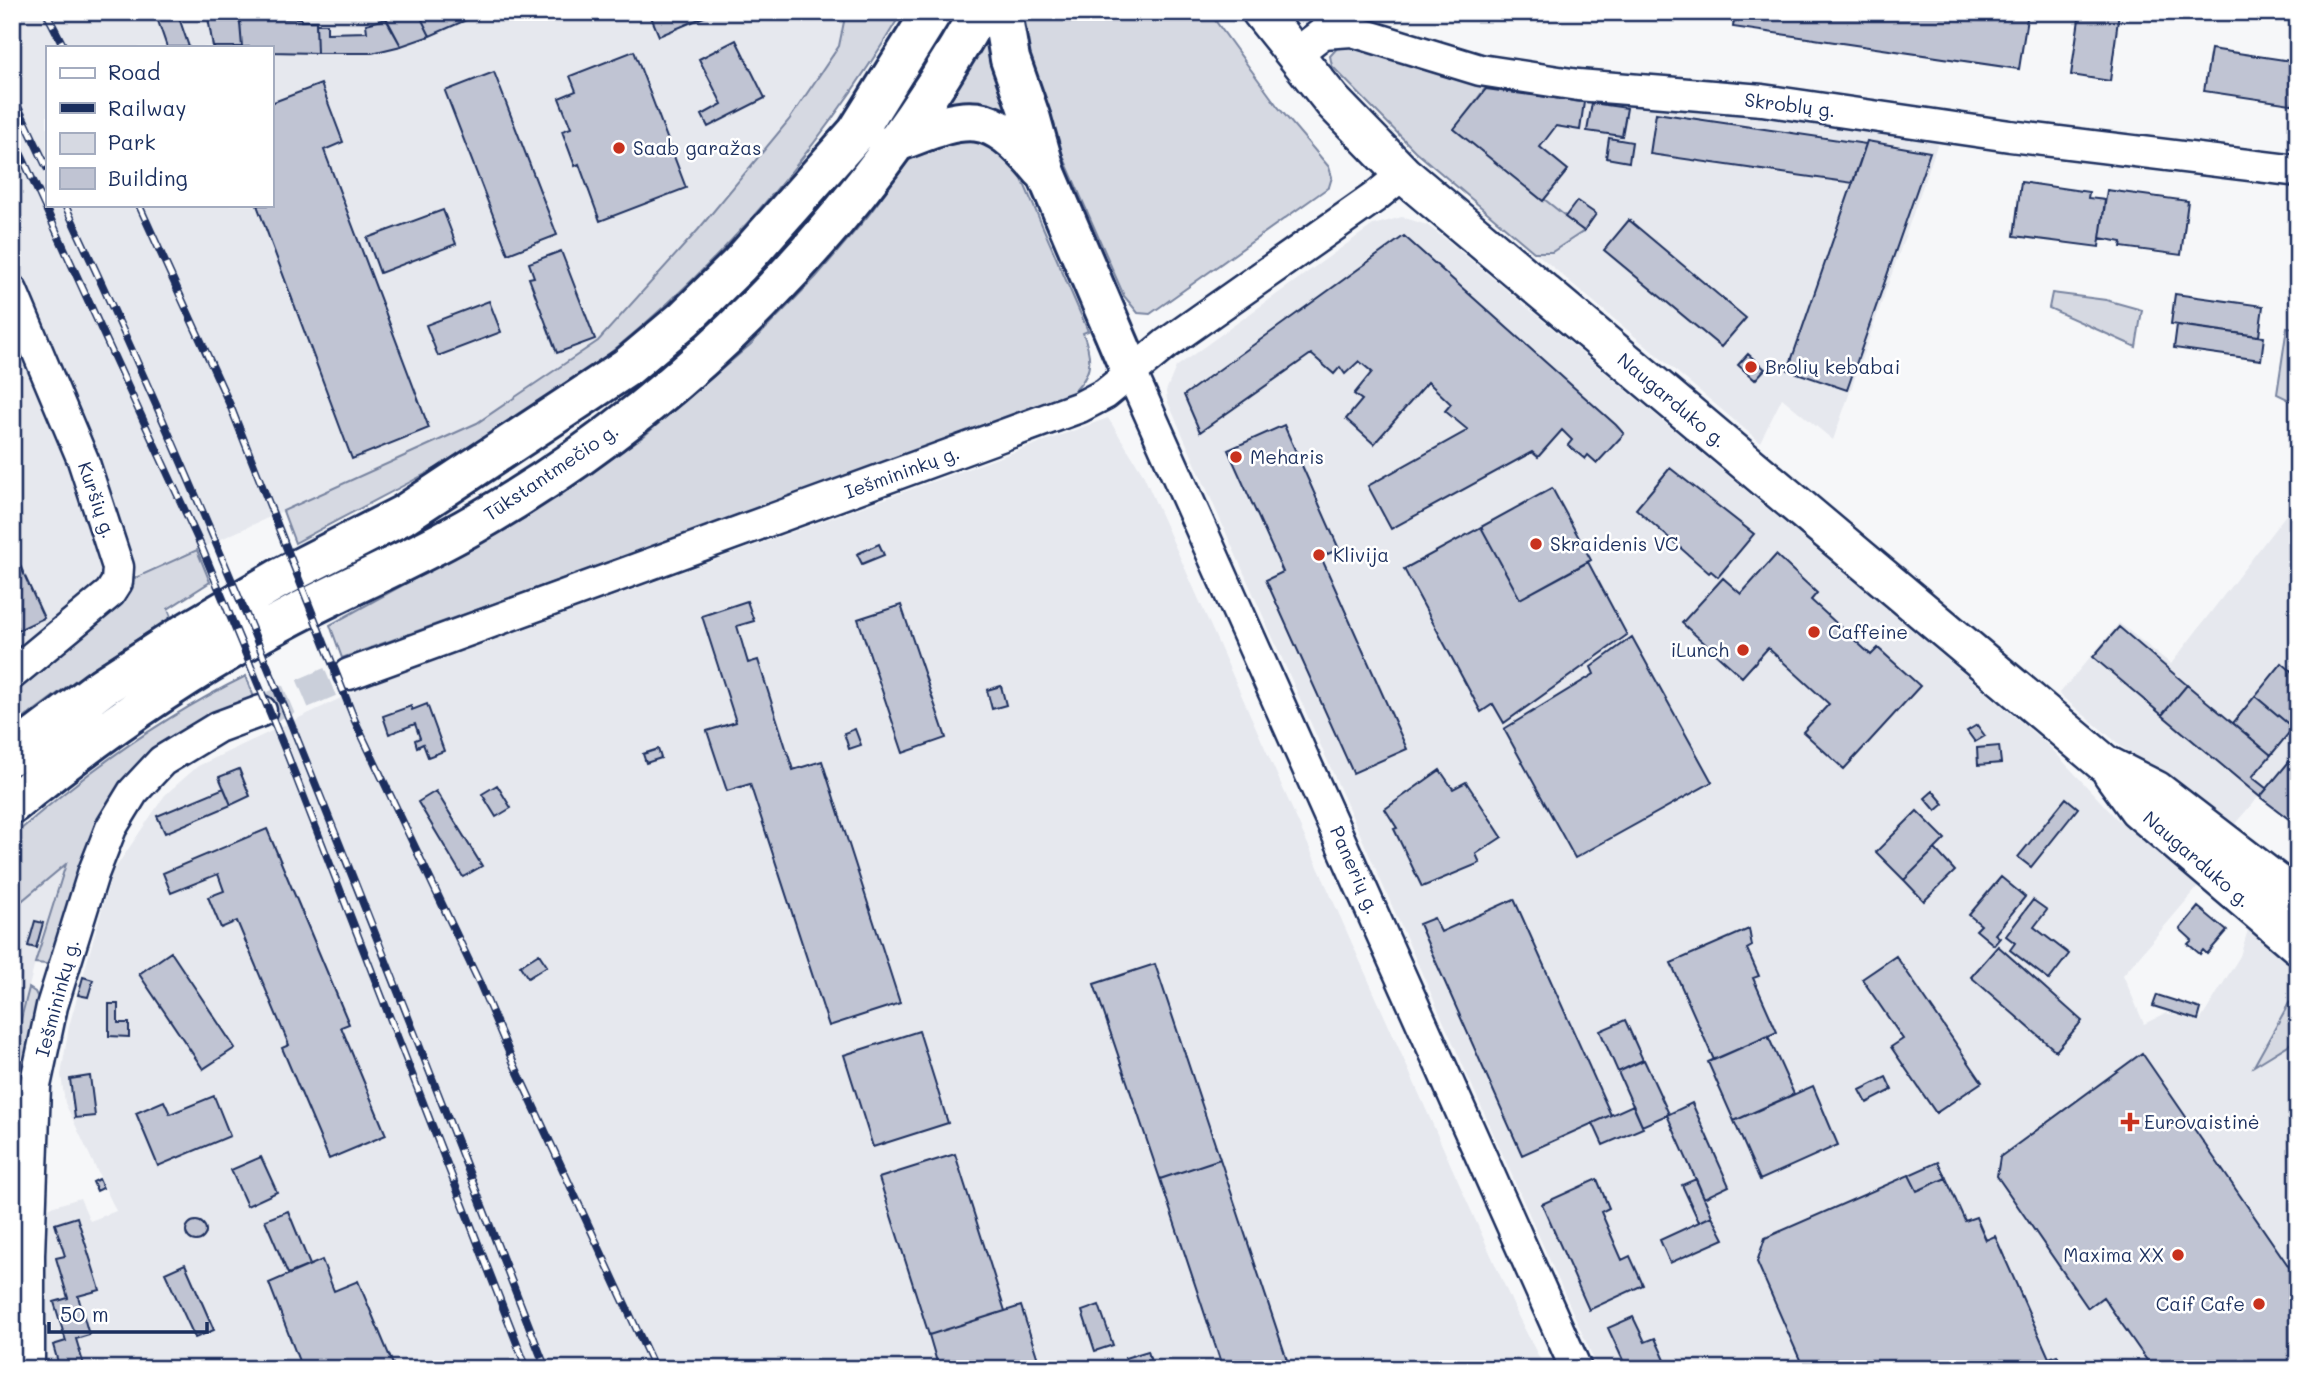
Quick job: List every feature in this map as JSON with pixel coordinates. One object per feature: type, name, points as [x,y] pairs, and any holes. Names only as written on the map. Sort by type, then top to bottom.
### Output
[{"type":"highway","name":"Tūkstantmečio g.","points":[[12,804],[132,713],[217,658],[284,620],[473,524],[560,469],[651,403],[770,294],[842,213],[952,60],[979,12]]},
{"type":"highway","points":[[1002,12],[1010,59],[1046,173],[1131,372]]},
{"type":"highway","points":[[12,755],[102,687],[184,634],[280,578],[403,515],[627,367],[684,319],[738,265],[857,132],[924,22]]},
{"type":"highway","points":[[892,144],[956,121],[977,121],[997,127],[1016,139],[1046,173]]},
{"type":"main road","name":"Naugarduko g.","points":[[1261,12],[1293,56],[1362,135],[1403,173],[2105,764],[2156,790],[2298,899]]},
{"type":"main road","name":"Naugarduko g.","points":[[2105,764],[2138,809],[2298,945]]},
{"type":"street","name":"Skroblų g.","points":[[1293,56],[1323,33],[1352,31],[1480,70],[1578,85],[1762,100],[2010,136],[2298,170]]},
{"type":"street","name":"Iešmininkų g.","points":[[349,674],[1080,407],[1105,394],[1131,372],[1375,197],[1403,173]]},
{"type":"street","name":"Kuršių g.","points":[[12,291],[83,460],[118,567],[117,582],[110,593],[12,674]]},
{"type":"street","name":"Panerių g.","points":[[1131,372],[1576,1369]]},
{"type":"street","name":"Iešmininkų g.","points":[[29,1369],[21,1266],[36,1086],[41,1051],[89,886],[111,828],[133,792],[162,761],[208,733],[261,711]]},
{"type":"shaded area","points":[[12,12],[846,12],[839,46],[789,120],[698,230],[598,341],[477,423],[197,550],[94,593],[12,653]]},
{"type":"shaded area","points":[[1335,49],[1480,81],[1939,140],[1833,440],[1782,398],[1760,442],[1415,151],[1338,73],[1330,60]]},
{"type":"shaded area","points":[[1402,217],[1427,225],[1448,241],[1892,613],[2049,746],[2116,818],[2198,887],[2123,975],[2144,1024],[2166,1013],[2200,1021],[2240,956],[2248,930],[2298,972],[2298,1369],[1598,1369],[1167,400],[1166,391],[1176,367],[1373,225]]},
{"type":"shaded area","points":[[1108,418],[1142,472],[1519,1318],[1545,1369],[12,1369],[12,1225],[37,1303],[38,1211],[80,1198],[90,1221],[116,1211],[65,1103],[61,1075],[69,1026],[112,873],[165,795],[198,766],[364,687]]},
{"type":"shaded area","points":[[2298,499],[2298,745],[2292,758],[2226,834],[2059,694],[2119,623],[2171,664]]},
{"type":"shaded area","points":[[66,863],[35,963],[12,1054],[12,909]]},
{"type":"green space","points":[[846,12],[902,12],[862,76],[818,137],[771,196],[720,252],[609,354],[549,399],[439,467],[295,543],[283,511],[477,423],[598,341],[698,230],[789,120],[839,46]]},
{"type":"green space","points":[[1011,12],[1209,12],[1278,107],[1329,167],[1332,177],[1329,187],[1150,314],[1138,313],[1124,296],[1019,55]]},
{"type":"green space","points":[[980,29],[1024,133],[940,107]]},
{"type":"green space","points":[[1339,46],[1350,46],[1490,82],[1455,128],[1584,231],[1552,252],[1534,252],[1415,151],[1332,66],[1330,56]]},
{"type":"green space","points":[[986,137],[1019,172],[1088,331],[1083,333],[1089,352],[1086,376],[1067,398],[342,658],[330,625],[523,519],[644,436],[751,344],[816,277],[868,216],[912,156],[928,142]]},
{"type":"green space","points":[[2052,293],[2106,300],[2142,310],[2136,347],[2049,308]]},
{"type":"green space","points":[[2287,327],[2298,329],[2298,404],[2277,394]]},
{"type":"green space","points":[[197,550],[210,582],[168,609],[171,617],[84,674],[12,727],[12,688],[116,608],[126,582]]},
{"type":"green space","points":[[246,676],[255,700],[171,739],[55,959],[47,964],[35,963],[66,864],[12,909],[12,837],[66,791],[124,749],[184,710]]},
{"type":"green space","points":[[29,988],[35,992],[40,1002],[19,1196],[12,1213],[12,1054]]},
{"type":"green space","points":[[2298,1002],[2298,1039],[2254,1066],[2289,1003]]},
{"type":"building","points":[[155,12],[177,12],[189,46],[167,46]]},
{"type":"building","points":[[207,12],[239,12],[242,46],[213,46]]},
{"type":"building","points":[[383,12],[439,12],[422,20],[430,36],[401,46]]},
{"type":"building","points":[[439,12],[484,12],[430,36],[422,20]]},
{"type":"building","points":[[649,12],[716,12],[659,36]]},
{"type":"building","points":[[1635,12],[1673,12],[1672,18]]},
{"type":"building","points":[[1735,12],[2028,12],[2019,69],[1733,27]]},
{"type":"building","points":[[2080,12],[2119,12],[2110,81],[2071,75]]},
{"type":"building","points":[[301,18],[301,21],[316,21],[317,53],[273,52],[273,46],[242,46],[240,20]]},
{"type":"building","points":[[386,19],[401,46],[372,53],[317,53],[316,24],[327,24],[327,33],[367,32],[366,24]]},
{"type":"building","points":[[736,40],[765,98],[708,127],[702,115],[722,104],[699,59]]},
{"type":"building","points":[[2211,49],[2298,62],[2298,105],[2204,91]]},
{"type":"building","name":"Saab garažas","points":[[634,51],[686,188],[600,221],[579,164],[575,166],[562,131],[571,128],[559,98],[576,91],[570,76]]},
{"type":"building","points":[[494,72],[557,235],[508,254],[445,91]]},
{"type":"building","points":[[321,84],[343,142],[324,150],[429,428],[352,459],[257,206],[273,206],[273,102]]},
{"type":"building","points":[[1486,89],[1584,102],[1580,130],[1556,126],[1540,147],[1568,170],[1543,201],[1454,129]]},
{"type":"building","points":[[1592,103],[1627,108],[1622,136],[1587,131]]},
{"type":"building","points":[[1656,113],[1866,144],[1853,183],[1650,154]]},
{"type":"building","points":[[1609,138],[1632,142],[1629,162],[1606,158]]},
{"type":"building","points":[[1867,141],[1930,152],[1847,390],[1788,370]]},
{"type":"building","points":[[2021,182],[2089,192],[2088,198],[2105,200],[2099,247],[2014,236]]},
{"type":"building","points":[[2107,190],[2188,201],[2181,255],[2121,247],[2122,242],[2100,238]]},
{"type":"building","points":[[1577,201],[1596,214],[1584,231],[1565,217]]},
{"type":"building","points":[[443,210],[456,244],[380,273],[367,238]]},
{"type":"building","points":[[1629,220],[1746,318],[1721,347],[1604,250]]},
{"type":"building","points":[[1404,236],[1624,434],[1597,463],[1588,455],[1585,459],[1568,445],[1572,440],[1562,430],[1538,457],[1532,452],[1391,529],[1368,486],[1468,430],[1445,411],[1451,404],[1428,382],[1374,444],[1346,419],[1362,400],[1354,394],[1372,372],[1359,361],[1345,374],[1340,367],[1334,374],[1311,354],[1200,432],[1184,395]]},
{"type":"building","points":[[561,251],[595,339],[557,353],[529,278],[534,277],[529,263]]},
{"type":"building","points":[[2175,294],[2263,306],[2259,336],[2171,324]]},
{"type":"building","points":[[489,301],[501,332],[438,356],[426,325]]},
{"type":"building","points":[[2177,325],[2264,337],[2261,360],[2174,348]]},
{"type":"building","name":"Brolių kebabai","points":[[1748,354],[1765,369],[1755,380],[1738,365]]},
{"type":"building","points":[[1284,425],[1339,549],[1321,557],[1407,749],[1353,773],[1266,580],[1283,572],[1228,450]]},
{"type":"building","points":[[1670,468],[1754,534],[1718,577],[1711,571],[1709,573],[1636,509]]},
{"type":"building","name":"Skraidenis VC","points":[[1552,488],[1591,560],[1520,599],[1481,527]]},
{"type":"building","points":[[1481,527],[1520,599],[1588,562],[1627,635],[1504,723],[1493,704],[1481,712],[1404,569]]},
{"type":"building","points":[[879,544],[884,555],[862,564],[857,554]]},
{"type":"building","points":[[12,548],[44,618],[12,633]]},
{"type":"building","points":[[1776,555],[1817,593],[1811,600],[1871,655],[1878,648],[1920,686],[1844,769],[1803,732],[1829,704],[1768,648],[1742,677],[1682,623],[1723,578],[1741,594]]},
{"type":"building","points":[[747,601],[754,621],[737,626],[748,663],[758,660],[793,770],[822,761],[900,1003],[829,1026],[750,784],[727,791],[707,731],[736,722],[702,616]]},
{"type":"building","points":[[901,605],[946,738],[903,753],[858,619]]},
{"type":"building","points":[[2119,627],[2187,685],[2162,715],[2093,657]]},
{"type":"building","points":[[1632,637],[1712,782],[1575,858],[1504,729],[1594,674],[1591,667]]},
{"type":"building","points":[[2282,663],[2298,677],[2298,723],[2293,728],[2255,696]]},
{"type":"building","points":[[2187,685],[2271,755],[2252,777],[2267,789],[2260,797],[2162,715]]},
{"type":"building","points":[[1001,686],[1006,705],[992,709],[987,690]]},
{"type":"building","points":[[2255,696],[2293,728],[2271,755],[2233,723]]},
{"type":"building","points":[[427,704],[444,751],[428,757],[423,744],[417,747],[415,740],[420,738],[415,724],[389,734],[383,716],[411,706],[412,710]]},
{"type":"building","points":[[1977,725],[1985,736],[1975,742],[1967,731]]},
{"type":"building","points":[[855,729],[861,745],[849,749],[844,733]]},
{"type":"building","points":[[1999,746],[2001,763],[1978,765],[1977,748]]},
{"type":"building","points":[[658,749],[661,758],[646,763],[643,754]]},
{"type":"building","points":[[2292,758],[2298,763],[2298,826],[2260,797]]},
{"type":"building","points":[[239,769],[250,796],[231,805],[219,777]]},
{"type":"building","points":[[1440,770],[1453,789],[1466,782],[1502,837],[1476,854],[1480,863],[1422,887],[1394,829],[1397,828],[1385,809]]},
{"type":"building","points":[[497,785],[511,808],[496,817],[482,794]]},
{"type":"building","points":[[224,788],[231,805],[165,833],[157,816]]},
{"type":"building","points":[[436,791],[482,866],[463,877],[418,802]]},
{"type":"building","points":[[1933,791],[1944,804],[1936,811],[1925,798]]},
{"type":"building","points":[[2066,798],[2078,808],[2031,867],[2018,857]]},
{"type":"building","points":[[1917,811],[1945,839],[1904,880],[1876,852]]},
{"type":"building","points":[[267,829],[349,1024],[341,1027],[386,1135],[329,1159],[282,1048],[289,1045],[237,921],[221,928],[208,897],[224,891],[218,874],[171,893],[163,873]]},
{"type":"building","points":[[1935,849],[1955,871],[1924,901],[1904,880]]},
{"type":"building","points":[[2001,877],[2025,897],[1995,934],[2000,938],[1994,945],[1976,930],[1981,925],[1969,915]]},
{"type":"building","points":[[1514,899],[1611,1115],[1522,1155],[1419,924],[1434,918],[1441,932]]},
{"type":"building","points":[[2033,900],[2047,910],[2034,927],[2069,954],[2049,980],[2010,950],[2015,943],[2006,936]]},
{"type":"building","points":[[2198,907],[2227,931],[2207,954],[2203,950],[2200,954],[2188,944],[2192,940],[2180,929]]},
{"type":"building","points":[[35,921],[43,923],[36,948],[28,946]]},
{"type":"building","points":[[1749,929],[1752,946],[1747,949],[1759,976],[1753,978],[1777,1032],[1714,1060],[1671,963]]},
{"type":"building","points":[[1998,946],[2082,1021],[2056,1051],[1971,977]]},
{"type":"building","points":[[171,952],[235,1048],[203,1069],[139,974]]},
{"type":"building","points":[[539,954],[547,966],[528,978],[520,966]]},
{"type":"building","points":[[1896,956],[1982,1082],[1936,1113],[1891,1047],[1903,1039],[1862,979]]},
{"type":"building","points":[[1155,964],[1220,1159],[1160,1179],[1094,984]]},
{"type":"building","points":[[83,977],[93,980],[88,997],[78,995]]},
{"type":"building","points":[[2157,995],[2201,1009],[2198,1020],[2153,1006]]},
{"type":"building","points":[[109,1004],[118,1004],[118,1023],[129,1023],[129,1037],[109,1036]]},
{"type":"building","points":[[1625,1020],[1643,1060],[1618,1072],[1600,1031]]},
{"type":"building","points":[[919,1031],[948,1123],[873,1147],[844,1055]]},
{"type":"building","points":[[1768,1036],[1794,1094],[1734,1121],[1708,1062]]},
{"type":"building","points":[[2142,1053],[2298,1280],[2298,1369],[2153,1369],[2103,1297],[2088,1308],[1997,1176],[2000,1157]]},
{"type":"building","points":[[1644,1060],[1669,1114],[1642,1126],[1618,1072]]},
{"type":"building","points":[[90,1076],[95,1116],[75,1118],[70,1079]]},
{"type":"building","points":[[1886,1077],[1892,1090],[1867,1103],[1860,1090]]},
{"type":"building","points":[[1813,1086],[1838,1145],[1760,1180],[1734,1121]]},
{"type":"building","points":[[214,1096],[230,1136],[158,1166],[136,1113],[164,1101],[170,1114]]},
{"type":"building","points":[[1692,1103],[1729,1186],[1704,1198],[1667,1115]]},
{"type":"building","points":[[1633,1105],[1643,1128],[1603,1145],[1593,1123]]},
{"type":"building","points":[[955,1154],[1005,1311],[929,1335],[879,1178]]},
{"type":"building","points":[[261,1157],[277,1192],[247,1206],[231,1170]]},
{"type":"building","points":[[1220,1159],[1290,1369],[1223,1369],[1160,1179]]},
{"type":"building","points":[[1938,1162],[1946,1178],[1917,1191],[1909,1175]]},
{"type":"building","points":[[1909,1175],[1917,1191],[1946,1178],[1965,1221],[1976,1217],[1986,1240],[1995,1236],[2049,1358],[2057,1355],[2064,1369],[1804,1369],[1757,1262],[1765,1238]]},
{"type":"building","points":[[99,1179],[103,1188],[97,1191],[93,1182]]},
{"type":"building","points":[[1597,1179],[1609,1208],[1601,1212],[1622,1260],[1630,1256],[1643,1285],[1589,1310],[1542,1204]]},
{"type":"building","points":[[1696,1179],[1712,1216],[1699,1222],[1682,1185]]},
{"type":"building","points":[[288,1211],[310,1265],[288,1274],[265,1220]]},
{"type":"building","points":[[1712,1216],[1724,1239],[1670,1263],[1660,1240]]},
{"type":"building","points":[[77,1217],[100,1290],[78,1296],[89,1335],[76,1339],[85,1369],[60,1369],[53,1345],[66,1341],[54,1302],[68,1298],[56,1258],[65,1256],[55,1224]]},
{"type":"building","points":[[196,1221],[203,1224],[206,1231],[203,1238],[196,1241],[189,1238],[186,1231],[189,1224]]},
{"type":"building","points":[[322,1260],[334,1291],[358,1281],[395,1369],[302,1369],[269,1283]]},
{"type":"building","points":[[185,1264],[214,1330],[195,1338],[165,1273]]},
{"type":"building","points":[[1099,1305],[1113,1345],[1095,1351],[1082,1311]]},
{"type":"building","points":[[1021,1306],[1041,1369],[939,1369],[929,1335]]},
{"type":"building","points":[[1633,1317],[1645,1342],[1655,1338],[1669,1369],[1627,1369],[1608,1328]]},
{"type":"building","points":[[1148,1351],[1152,1366],[1128,1369],[1125,1358]]},
{"type":"tunnel","points":[[261,711],[349,674]]},
{"type":"railway","points":[[46,12],[63,46]]},
{"type":"railway","points":[[12,94],[46,166]]},
{"type":"railway","points":[[12,135],[202,548],[287,754],[527,1369]]},
{"type":"railway","points":[[65,206],[194,492],[315,782],[546,1369]]},
{"type":"railway","points":[[139,206],[230,405],[355,721],[480,984],[514,1064],[655,1369]]},
{"type":"place","name":"Saab garažas","points":[[619,148]]},
{"type":"place","name":"Brolių kebabai","points":[[1751,367]]},
{"type":"place","name":"Meharis","points":[[1236,457]]},
{"type":"place","name":"Skraidenis VC","points":[[1536,544]]},
{"type":"place","name":"Klivija","points":[[1319,555]]},
{"type":"place","name":"Caffeine","points":[[1814,632]]},
{"type":"place","name":"iLunch","points":[[1743,650]]},
{"type":"place","name":"Eurovaistinė","points":[[2130,1122]]},
{"type":"place","name":"Maxima XX","points":[[2178,1255]]},
{"type":"place","name":"Caif Cafe","points":[[2259,1304]]}]
